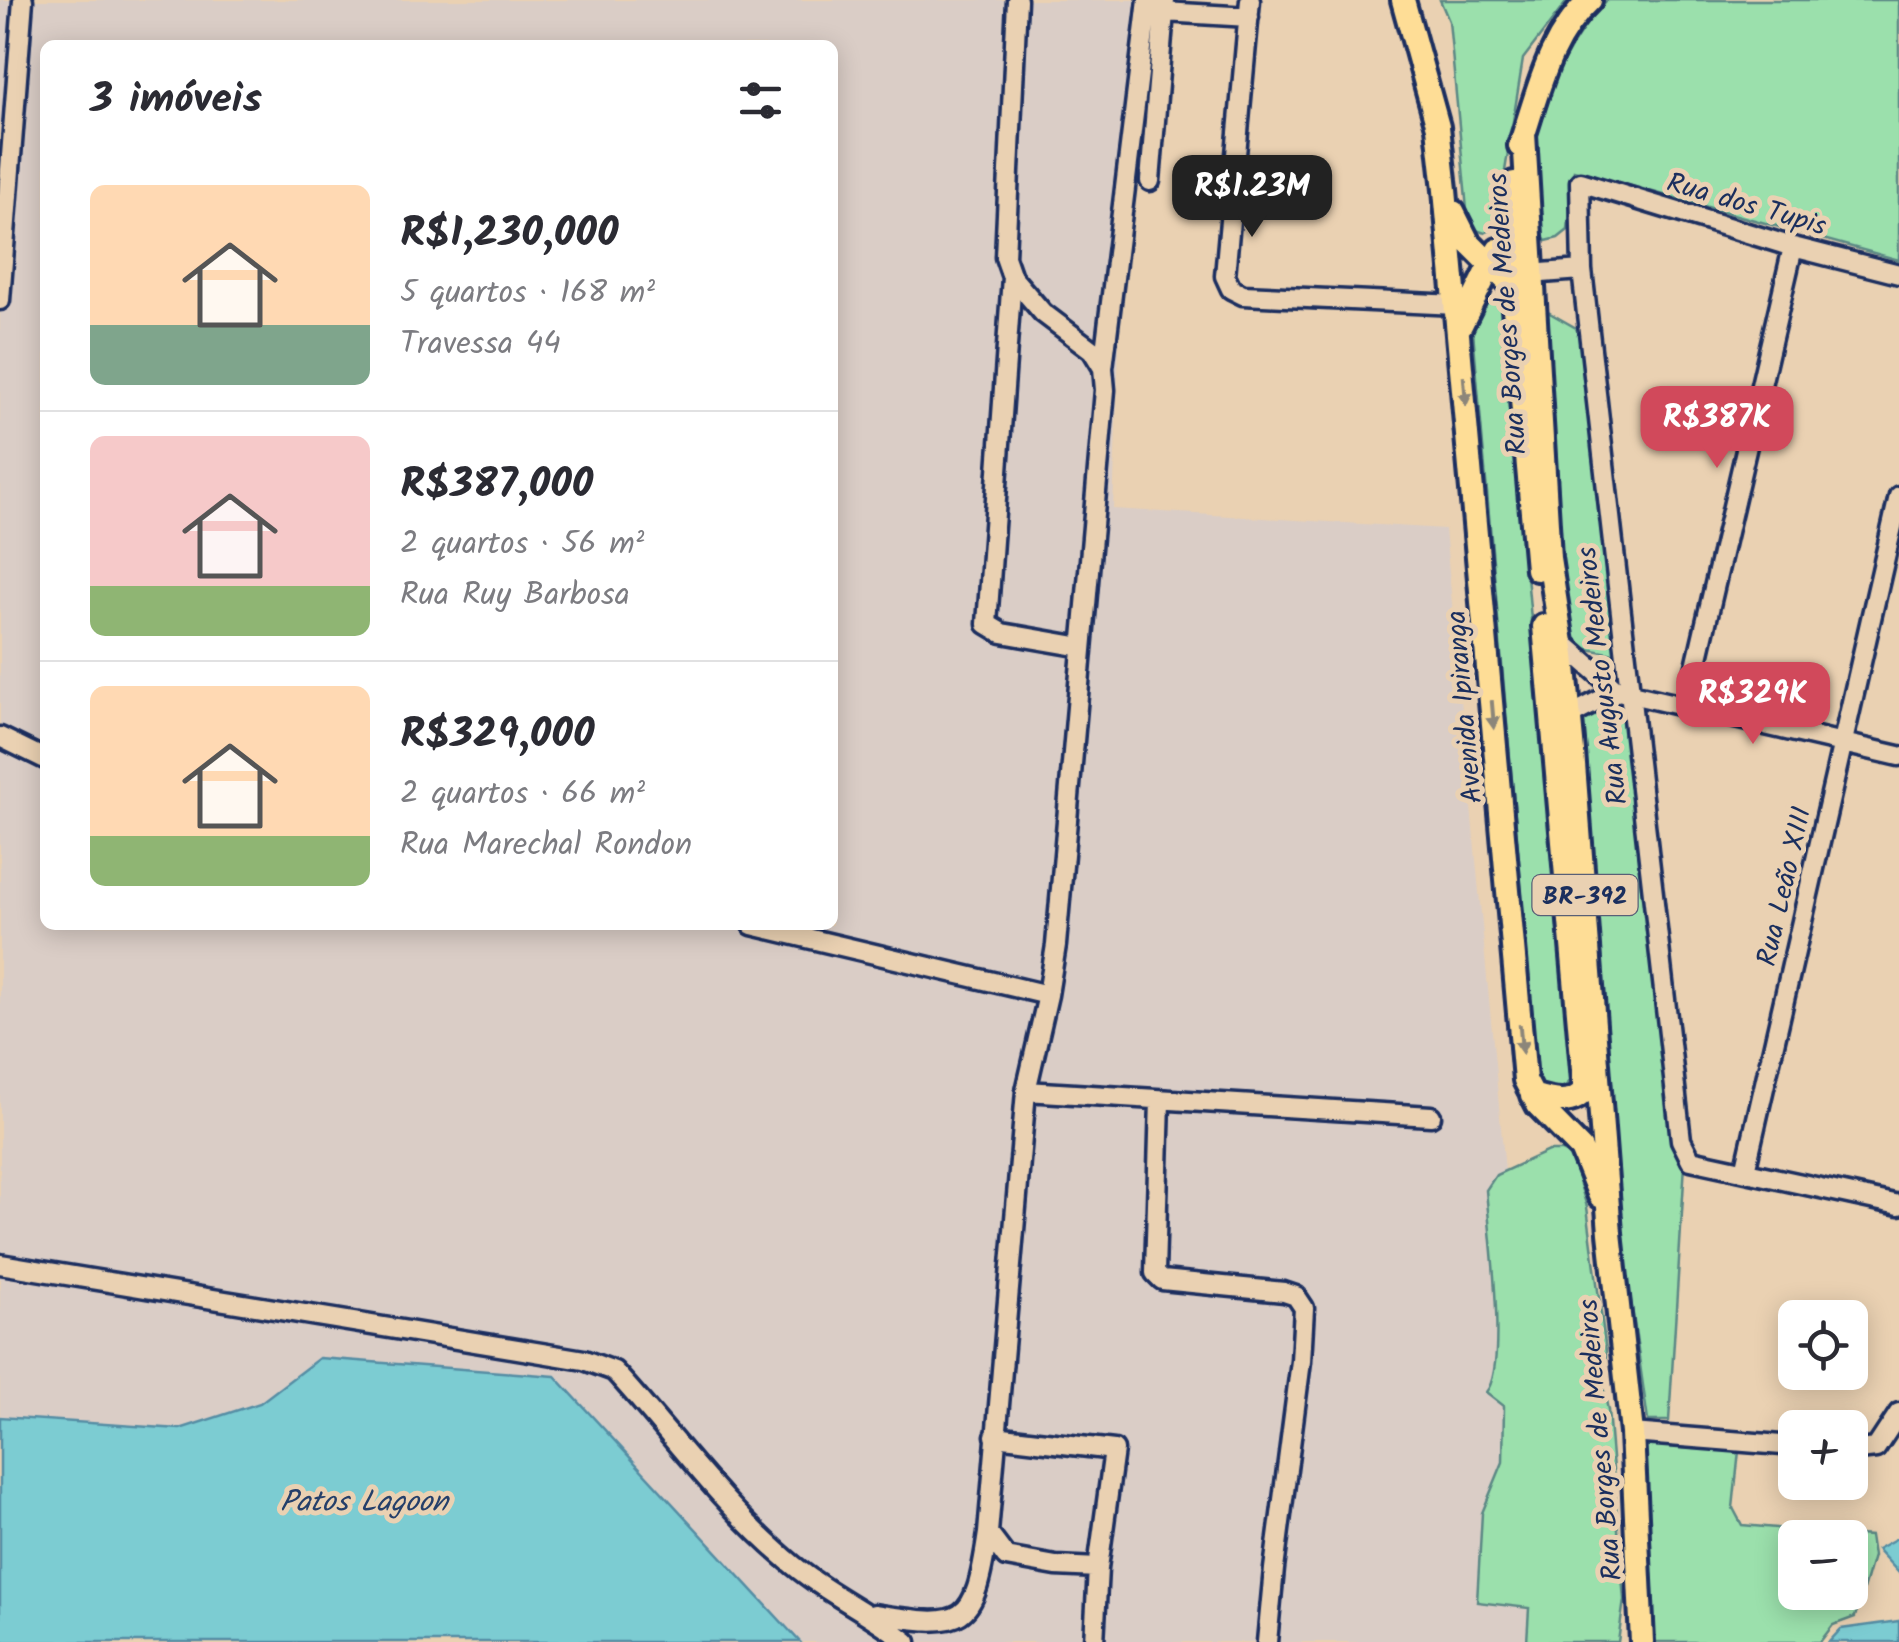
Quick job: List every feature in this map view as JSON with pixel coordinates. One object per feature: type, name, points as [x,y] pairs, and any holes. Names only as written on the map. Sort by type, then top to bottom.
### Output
[{"type":"main road","name":"Avenida Ipiranga","points":[[1403,0],[1438,127],[1524,1069],[1532,1095],[1546,1115],[1581,1149],[1600,1196]]},
{"type":"main road","name":"BR-392","points":[[1524,134],[1538,84],[1556,42],[1590,0]]},
{"type":"main road","name":"Rua Borges de Medeiros","points":[[1524,134],[1517,153],[1511,214],[1512,286],[1585,1092],[1600,1196],[1610,1233]]},
{"type":"main road","name":"Rua Borges de Medeiros","points":[[1524,134],[1549,558],[1570,723],[1610,1233],[1632,1434],[1642,1642]]},
{"type":"main road","points":[[1445,190],[1468,242],[1512,286],[1526,311],[1537,465],[1549,558]]},
{"type":"main road","points":[[1458,316],[1492,264],[1511,214]]},
{"type":"main road","points":[[1532,1095],[1562,1102],[1585,1092],[1593,1061],[1572,854],[1567,758],[1570,723]]},
{"type":"street","points":[[0,300],[23,0]]},
{"type":"street","points":[[1018,0],[1004,256],[1012,277],[1042,313],[1092,350],[1103,368]]},
{"type":"street","points":[[869,1613],[933,1623],[953,1620],[968,1608],[980,1585],[988,1533],[1026,1091],[1056,945],[1105,390],[1103,368],[1148,0]]},
{"type":"street","points":[[1150,181],[1165,6],[1250,9],[1225,276],[1230,290],[1243,295],[1458,316]]},
{"type":"street","name":"Rua dos Tupis","points":[[1580,182],[1793,247],[1899,274]]},
{"type":"street","name":"Rua Augusto Medeiros","points":[[1580,182],[1582,270],[1624,692],[1681,1140],[1692,1160],[1745,1172]]},
{"type":"street","points":[[1687,705],[1793,247]]},
{"type":"street","points":[[1542,273],[1582,270]]},
{"type":"street","points":[[1012,277],[987,624],[1002,633],[1082,648]]},
{"type":"street","name":"Rua Leão XIII","points":[[1745,1172],[1899,496]]},
{"type":"street","points":[[1560,640],[1624,692],[1899,756]]},
{"type":"street","points":[[1570,723],[1624,692]]},
{"type":"street","points":[[0,736],[40,756]]},
{"type":"street","points":[[773,930],[1048,994]]},
{"type":"street","points":[[1026,1091],[1430,1116]]},
{"type":"street","points":[[1160,1100],[1155,1272],[1162,1280],[1284,1292],[1296,1296],[1304,1308],[1268,1642]]},
{"type":"street","points":[[1745,1172],[1899,1205]]},
{"type":"street","points":[[0,1264],[584,1360],[614,1371],[745,1522],[790,1563],[907,1642]]},
{"type":"street","points":[[1868,1449],[1876,1448],[1899,1413]]},
{"type":"street","points":[[1632,1434],[1778,1445]]},
{"type":"street","points":[[994,1436],[1114,1450],[1098,1568],[1094,1642]]},
{"type":"street","points":[[988,1533],[1006,1557],[1056,1566],[1098,1568]]},
{"type":"shaded area","points":[[0,0],[1144,0],[1121,293],[1113,509],[1445,529],[1547,1619],[1544,1642],[798,1642],[319,1358],[260,1403],[180,1429],[0,1417]]},
{"type":"green space","points":[[1440,0],[1568,0],[1523,59],[1496,227],[1485,233],[1476,230],[1468,220],[1449,21]]},
{"type":"green space","points":[[1607,0],[1899,0],[1899,260],[1574,170],[1568,230],[1546,241],[1539,232],[1533,178],[1538,127],[1551,88],[1571,48]]},
{"type":"green space","points":[[1488,295],[1502,303],[1573,1077],[1565,1086],[1551,1091],[1546,1091],[1538,1081],[1472,319]]},
{"type":"green space","points":[[1548,312],[1576,328],[1584,347],[1620,648],[1614,654],[1578,647],[1568,633],[1539,314]]},
{"type":"green space","points":[[1622,704],[1673,1136],[1685,1164],[1669,1421],[1648,1421],[1622,1237],[1577,726],[1602,706]]},
{"type":"green space","points":[[1548,1151],[1571,1156],[1587,1207],[1606,1351],[1604,1391],[1624,1600],[1618,1642],[1527,1642],[1529,1608],[1477,1602],[1482,1513],[1503,1462],[1504,1406],[1486,1392],[1496,1356],[1496,1328],[1486,1190],[1496,1175]]},
{"type":"green space","points":[[1643,1442],[1739,1451],[1733,1508],[1742,1525],[1778,1528],[1778,1610],[1857,1610],[1855,1617],[1833,1625],[1820,1642],[1655,1642]]},
{"type":"green space","points":[[1868,1536],[1870,1536],[1873,1556],[1868,1573]]},
{"type":"water","name":"Patos Lagoon","points":[[319,1358],[555,1376],[800,1642],[0,1642],[0,1417],[180,1429],[260,1403]]},
{"type":"water","points":[[1899,1537],[1899,1573],[1877,1549]]},
{"type":"water","points":[[1899,1621],[1899,1642],[1829,1642],[1841,1629]]}]
